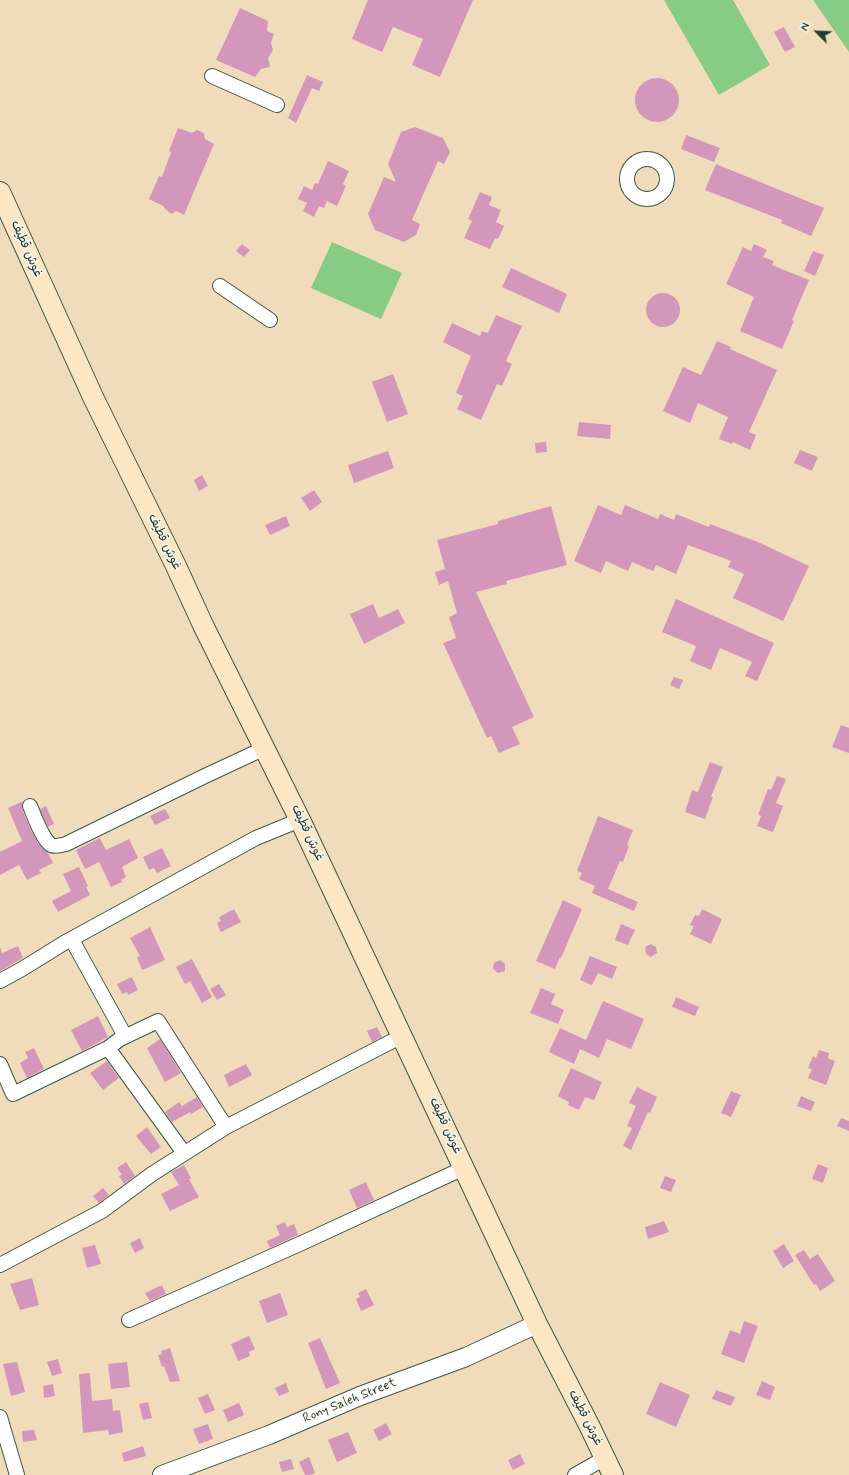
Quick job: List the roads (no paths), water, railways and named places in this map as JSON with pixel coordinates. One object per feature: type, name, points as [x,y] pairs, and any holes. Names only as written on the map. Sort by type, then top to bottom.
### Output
[{"type":"main road","name":"غوش قطيف","points":[[0,192],[93,397],[176,566],[203,625],[300,820],[537,1324],[609,1466]]},
{"type":"street","points":[[212,76],[277,105]]},
{"type":"street","points":[[220,286],[270,320]]},
{"type":"street","points":[[30,806],[43,834],[50,844],[54,846],[66,844],[265,748]]},
{"type":"street","points":[[0,980],[256,838],[300,820]]},
{"type":"street","points":[[72,940],[125,1036]]},
{"type":"street","points":[[0,1064],[13,1094],[108,1048],[125,1036],[158,1021],[226,1127]]},
{"type":"street","points":[[0,1265],[102,1211],[152,1174],[226,1127],[402,1036]]},
{"type":"street","points":[[108,1048],[184,1153]]},
{"type":"street","points":[[129,1320],[304,1242],[464,1168]]},
{"type":"street","name":"Rony Saleh Street","points":[[162,1475],[269,1435],[360,1396],[466,1356],[537,1324]]},
{"type":"street","points":[[0,1417],[17,1475]]},
{"type":"street","points":[[575,1475],[609,1466]]}]
